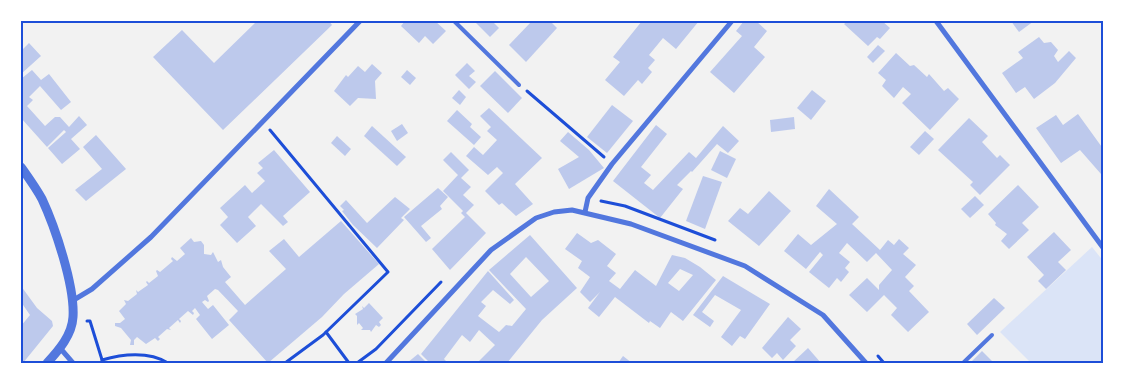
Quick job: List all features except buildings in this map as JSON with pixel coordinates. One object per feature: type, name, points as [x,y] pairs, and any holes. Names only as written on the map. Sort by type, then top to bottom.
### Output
[{"type":"street","points":[[72,301],[92,289],[151,237],[360,21]]},
{"type":"street","points":[[585,212],[588,198],[612,164],[732,21]]},
{"type":"street","points":[[936,21],[1104,249]]},
{"type":"street","points":[[21,166],[41,198],[51,222],[66,270],[72,301],[73,318],[60,348],[47,363]]},
{"type":"street","points":[[386,363],[492,250],[536,218],[554,212],[572,210],[631,224],[745,266],[823,315],[866,363]]},
{"type":"street","points":[[60,348],[73,363]]},
{"type":"lane","points":[[454,21],[519,85]]},
{"type":"lane","points":[[963,363],[992,335]]},
{"type":"path","points":[[519,85],[612,164]]},
{"type":"path","points":[[263,122],[388,272],[326,332],[285,363]]},
{"type":"path","points":[[588,198],[625,206],[720,242]]},
{"type":"path","points":[[357,363],[376,349],[444,280]]},
{"type":"path","points":[[73,318],[90,321],[103,362],[140,354],[161,358],[168,363]]},
{"type":"path","points":[[326,332],[349,363]]},
{"type":"path","points":[[872,350],[884,363]]},
{"type":"shaded area","points":[[1092,247],[1104,262],[1104,363],[1031,363],[1000,332]]}]
